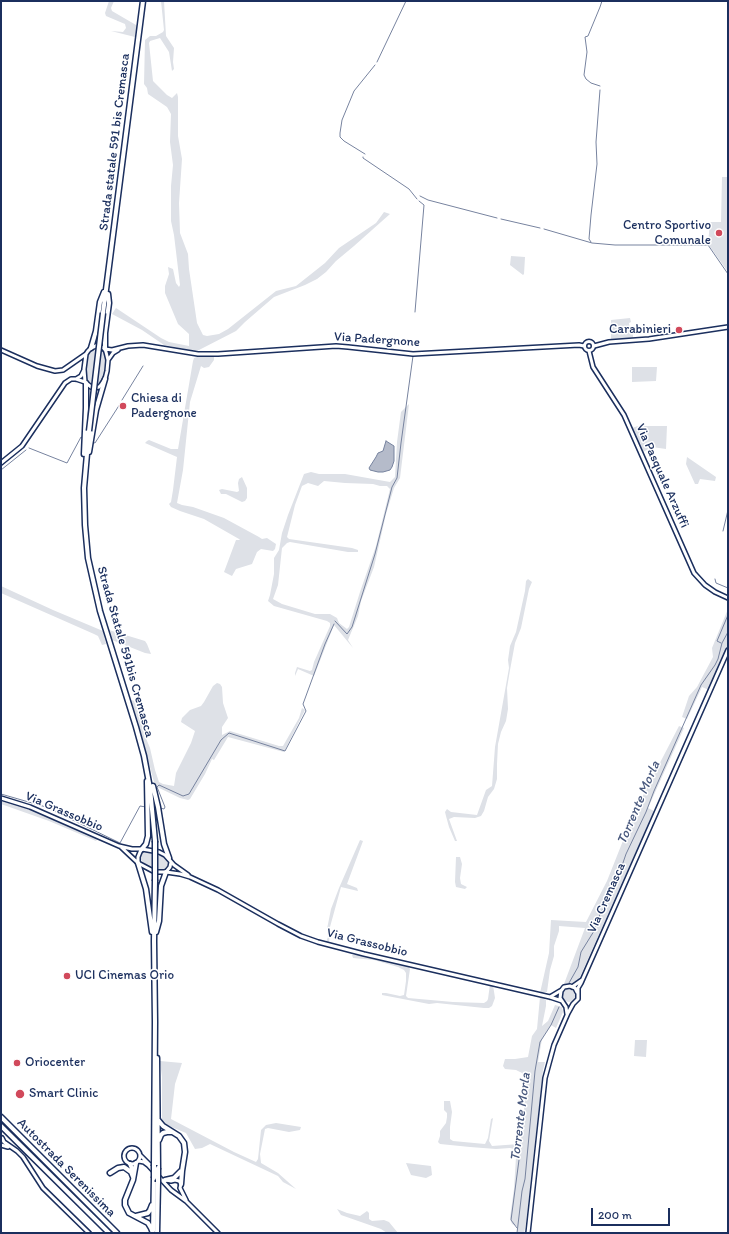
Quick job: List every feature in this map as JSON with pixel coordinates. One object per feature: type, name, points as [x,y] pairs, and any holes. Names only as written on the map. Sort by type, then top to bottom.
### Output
[{"type":"highway","name":"Strada statale 591 bis Cremasca","points":[[107,286],[143,1]]},
{"type":"highway","name":"Strada Statale 591bis Cremasca","points":[[107,286],[85,466],[85,525],[88,558],[100,611],[136,727],[153,806],[155,841],[154,941]]},
{"type":"highway","points":[[91,348],[96,331],[100,302],[107,286]]},
{"type":"highway","points":[[105,349],[105,333],[109,303],[107,286]]},
{"type":"highway","points":[[85,466],[96,410],[105,379]]},
{"type":"highway","points":[[85,383],[85,466]]},
{"type":"highway","points":[[142,849],[146,844],[148,836],[146,769]]},
{"type":"highway","points":[[146,769],[158,807],[164,844],[170,860]]},
{"type":"highway","points":[[138,863],[146,889],[154,941],[158,1233]]},
{"type":"highway","points":[[154,941],[159,921],[161,886],[166,872]]},
{"type":"highway","points":[[153,1233],[154,1178],[158,1143],[155,1022]]},
{"type":"highway","name":"Autostrada Serenissima","points":[[1,1117],[117,1233]]},
{"type":"highway","points":[[157,1118],[163,1126],[182,1138],[185,1145],[181,1186]]},
{"type":"highway","name":"Autostrada Serenissima","points":[[1,1126],[109,1233]]},
{"type":"highway","points":[[158,1143],[159,1138],[163,1133],[174,1132]]},
{"type":"highway","points":[[138,1162],[125,1200],[125,1205],[129,1213],[148,1223],[153,1233]]},
{"type":"highway","points":[[130,1164],[134,1173]]},
{"type":"highway","points":[[110,1173],[118,1168],[124,1168],[131,1172],[133,1180]]},
{"type":"highway","points":[[165,1180],[176,1177],[182,1171]]},
{"type":"highway","points":[[173,1180],[180,1175],[182,1171]]},
{"type":"highway","points":[[136,1216],[148,1213],[154,1202]]},
{"type":"street","name":"Via Padergnone","points":[[91,348],[98,346],[112,350],[143,345],[198,354],[207,354],[348,346],[413,354],[572,345],[584,346],[588,342],[592,342],[594,346],[609,342],[648,339],[728,327]]},
{"type":"street","points":[[584,346],[586,350],[590,351],[594,346]]},
{"type":"street","points":[[1,350],[37,366],[55,370],[63,370],[77,362],[91,348]]},
{"type":"street","points":[[108,360],[113,353],[122,348]]},
{"type":"street","points":[[76,379],[91,387],[97,388],[101,385],[108,371],[108,360],[105,349]]},
{"type":"street","name":"Via Pasquale Arzuffi","points":[[590,351],[593,367],[624,415],[694,573],[705,585],[728,598]]},
{"type":"street","points":[[85,383],[84,370],[86,354]]},
{"type":"street","points":[[1,463],[26,442],[65,383],[81,376],[84,370],[81,363],[77,362]]},
{"type":"street","name":"Via Cremasca","points":[[578,993],[578,988],[728,650]]},
{"type":"street","name":"Via Grassobbio","points":[[1,798],[30,807],[119,846],[138,863],[155,872],[166,872],[190,877],[232,897],[294,933],[318,942],[550,997],[562,1002]]},
{"type":"street","name":"Via Grassobbio","points":[[119,846],[159,852],[190,877]]},
{"type":"street","points":[[138,863],[138,855],[142,849]]},
{"type":"street","points":[[166,872],[170,867],[170,860]]},
{"type":"street","points":[[572,987],[582,980]]},
{"type":"street","points":[[528,1233],[545,1078],[554,1046],[566,1016],[577,1000],[578,993],[576,989],[567,986],[550,997]]},
{"type":"street","points":[[561,990],[560,995],[566,1009],[566,1016]]},
{"type":"street","points":[[562,1002],[573,1004]]},
{"type":"street","points":[[1,1140],[10,1147]]},
{"type":"street","points":[[1,1140],[23,1157],[43,1188],[89,1233]]},
{"type":"street","points":[[186,1201],[179,1181],[165,1180],[140,1155],[139,1150],[134,1147],[128,1148],[124,1152],[126,1162],[130,1164],[144,1162],[148,1165],[173,1191],[186,1201],[218,1233]]},
{"type":"street","points":[[138,1162],[140,1155]]},
{"type":"street","points":[[170,1187],[173,1180]]},
{"type":"street","points":[[173,1191],[178,1190],[181,1186]]},
{"type":"shaded area","points":[[109,1],[114,1],[111,8],[112,11],[137,26],[135,37],[111,31],[123,32],[126,28],[125,24],[106,16],[105,13]]},
{"type":"shaded area","points":[[161,1],[164,1],[166,36],[174,48],[174,69],[172,71],[169,52],[160,38],[150,41],[153,81],[167,95],[172,98],[177,93],[178,97],[178,136],[182,159],[179,203],[180,233],[188,254],[197,323],[203,335],[207,336],[219,334],[228,329],[276,291],[296,286],[325,263],[339,248],[376,223],[384,212],[390,214],[317,279],[274,297],[236,331],[199,350],[194,351],[164,345],[142,330],[112,314],[116,308],[161,338],[169,342],[189,346],[189,334],[178,324],[165,293],[165,286],[169,274],[168,267],[173,269],[176,283],[179,287],[180,285],[171,221],[171,186],[173,165],[170,142],[171,114],[167,107],[148,94],[147,88],[144,84],[145,40],[150,36],[156,36],[164,30]]},
{"type":"shaded area","name":"Centro Sportivo Comunale","points":[[722,177],[728,177],[728,272],[708,244],[710,222],[721,222]]},
{"type":"shaded area","points":[[511,256],[525,257],[523,275],[510,265]]},
{"type":"shaded area","points":[[630,318],[630,332],[633,333],[633,339],[611,341],[611,320]]},
{"type":"shaded area","points":[[97,347],[101,348],[105,352],[106,360],[102,382],[98,386],[94,387],[87,382],[86,367],[90,350]]},
{"type":"shaded area","points":[[214,357],[214,360],[209,367],[204,368],[201,366],[190,402],[183,470],[177,503],[224,518],[262,539],[267,538],[276,544],[273,551],[261,549],[257,552],[252,564],[236,569],[232,576],[224,572],[236,540],[240,540],[204,519],[171,507],[169,504],[171,502],[177,457],[145,443],[149,440],[171,449],[178,449],[193,361],[194,358]]},
{"type":"shaded area","points":[[632,367],[657,367],[656,381],[632,382]]},
{"type":"shaded area","points":[[409,404],[400,478],[394,488],[386,514],[374,567],[361,601],[358,616],[348,640],[353,648],[334,625],[314,676],[298,669],[295,676],[297,667],[310,671],[312,670],[330,626],[330,623],[327,621],[274,606],[268,601],[274,574],[274,558],[279,550],[282,533],[304,474],[311,472],[319,474],[345,474],[390,482],[395,477],[397,442],[401,412]],"holes":[[[324,481],[373,484],[387,486],[390,489],[376,546],[349,627],[347,629],[339,623],[337,618],[330,614],[315,614],[282,604],[273,599],[278,585],[282,548],[287,543],[290,542],[348,552],[358,552],[358,550],[352,548],[289,539],[287,537],[295,505],[302,486],[308,483],[318,486]]]},
{"type":"shaded area","points":[[638,426],[667,426],[666,449],[652,447],[643,452],[632,428]]},
{"type":"shaded area","points":[[687,457],[716,477],[715,481],[700,479],[698,484],[695,484],[686,464]]},
{"type":"shaded area","points":[[242,477],[247,488],[247,498],[245,501],[242,502],[226,494],[221,494],[219,490],[222,489],[237,492],[239,491],[238,483],[239,479]]},
{"type":"shaded area","points":[[528,579],[532,582],[529,589],[521,628],[515,643],[510,670],[507,688],[508,709],[506,721],[498,744],[497,779],[494,789],[488,797],[481,816],[475,818],[454,817],[449,819],[457,841],[455,841],[445,812],[447,809],[451,812],[477,815],[486,790],[492,786],[495,747],[509,668],[508,660],[510,646],[516,632],[526,581]]},
{"type":"shaded area","points":[[1,586],[103,631],[106,644],[102,645],[98,636],[94,634],[1,593]]},
{"type":"shaded area","points":[[728,609],[728,644],[709,690],[702,687],[687,719],[682,717],[689,696],[697,687],[713,657],[712,648]]},
{"type":"shaded area","points":[[109,630],[145,641],[151,654],[112,640]]},
{"type":"shaded area","points":[[217,683],[222,687],[223,703],[228,718],[222,727],[222,735],[230,731],[283,746],[299,718],[302,708],[305,710],[284,752],[228,737],[214,760],[212,759],[190,799],[180,798],[155,786],[131,700],[135,701],[159,782],[174,786],[176,773],[191,743],[195,731],[181,722],[182,718],[190,710],[201,706],[213,686]]},
{"type":"shaded area","points":[[679,726],[684,728],[648,808],[654,811],[579,979],[573,983],[564,984],[585,928],[559,926],[559,931],[554,946],[554,956],[550,970],[547,992],[540,993],[549,953],[551,920],[586,922],[607,881],[634,813]]},
{"type":"shaded area","points":[[1,799],[29,807],[98,838],[96,841],[49,821],[1,804]]},
{"type":"shaded area","points":[[360,840],[363,841],[347,884],[357,888],[358,891],[341,887],[330,927],[329,944],[326,942],[328,937],[327,929],[331,909]]},
{"type":"shaded area","points":[[147,852],[163,857],[167,860],[169,864],[167,869],[157,871],[148,867],[139,858],[141,853]]},
{"type":"shaded area","points":[[456,857],[460,857],[462,864],[460,878],[461,884],[467,887],[465,889],[456,887]]},
{"type":"shaded area","points":[[352,955],[359,955],[408,966],[410,969],[406,996],[408,998],[484,1003],[488,999],[490,984],[493,985],[495,998],[492,1006],[489,1008],[484,1008],[437,1003],[429,1004],[382,995],[382,993],[386,993],[400,996],[404,995],[406,973],[404,970],[374,960],[353,958]]},
{"type":"shaded area","points":[[566,988],[572,988],[576,992],[576,998],[572,1002],[566,1002],[562,998],[562,992]]},
{"type":"shaded area","points":[[540,997],[546,1000],[542,1026],[548,1021],[555,1005],[562,1007],[563,1012],[556,1028],[551,1025],[542,1039],[538,1062],[545,1062],[526,1223],[524,1233],[518,1233],[518,1227],[512,1224],[510,1218],[516,1157],[513,1154],[514,1149],[470,1147],[440,1144],[438,1142],[440,1131],[446,1123],[447,1117],[447,1113],[444,1110],[444,1101],[450,1101],[452,1112],[450,1139],[453,1141],[485,1144],[488,1138],[491,1119],[493,1118],[489,1141],[492,1146],[519,1144],[521,1139],[527,1079],[522,1073],[516,1070],[505,1069],[503,1066],[505,1059],[528,1057],[532,1036],[537,1029]]},
{"type":"shaded area","points":[[635,1040],[647,1040],[646,1057],[634,1056]]},
{"type":"shaded area","points":[[160,1061],[182,1063],[175,1084],[171,1119],[234,1152],[256,1162],[258,1159],[261,1130],[266,1125],[276,1123],[301,1127],[300,1130],[289,1132],[268,1128],[265,1129],[260,1154],[261,1163],[278,1173],[296,1189],[283,1182],[278,1176],[210,1144],[202,1148],[195,1149],[186,1133],[162,1123],[162,1077]]},
{"type":"shaded area","points":[[406,1163],[431,1166],[432,1175],[426,1178],[411,1175]]},
{"type":"shaded area","points":[[337,1209],[360,1216],[367,1211],[369,1213],[369,1219],[372,1221],[384,1220],[389,1222],[398,1233],[387,1233],[381,1229],[341,1215]]},
{"type":"water","points":[[386,441],[394,446],[394,461],[392,467],[390,470],[383,472],[370,470],[369,468],[378,453],[383,451]]},
{"type":"waterway","points":[[377,62],[406,1]]},
{"type":"waterway","points":[[600,86],[591,83],[584,75],[587,52],[585,37],[588,36],[602,1]]},
{"type":"waterway","points":[[365,154],[344,141],[340,137],[340,133],[342,120],[354,91],[375,65]]},
{"type":"waterway","points":[[591,242],[589,239],[597,164],[596,142],[600,90]]},
{"type":"waterway","points":[[363,157],[409,189],[417,199]]},
{"type":"waterway","points":[[420,196],[428,200],[497,218]]},
{"type":"waterway","points":[[415,312],[424,205],[419,201]]},
{"type":"waterway","points":[[501,219],[540,228]]},
{"type":"waterway","points":[[544,229],[592,243],[615,245],[708,245],[728,274]]},
{"type":"waterway","points":[[335,621],[347,634],[352,627],[375,554],[392,487],[397,478],[413,356]]},
{"type":"waterway","points":[[122,400],[143,366]]},
{"type":"waterway","points":[[92,442],[95,443],[120,404]]},
{"type":"waterway","points":[[29,448],[67,463],[81,437],[83,438]]},
{"type":"waterway","points":[[1,470],[26,450]]},
{"type":"waterway","points":[[723,531],[728,510]]},
{"type":"waterway","points":[[715,579],[716,583],[728,588]]},
{"type":"waterway","points":[[721,643],[717,641],[728,615]]},
{"type":"waterway","points":[[160,808],[164,809],[165,807],[157,787],[159,785],[183,796],[189,794],[221,740],[229,733],[285,751],[306,711],[303,704],[334,624]]},
{"type":"waterway","name":"Torrente Morla","points":[[569,983],[578,967],[581,952],[594,931],[600,914],[615,886],[626,854],[646,812],[701,685],[715,665],[722,643],[728,632]]},
{"type":"waterway","points":[[1,794],[46,807],[120,843],[140,806],[146,807]]},
{"type":"waterway","name":"Torrente Morla","points":[[517,1233],[522,1191],[525,1179],[535,1071],[540,1042],[551,1025],[559,1007]]},
{"type":"waterway","points":[[517,1228],[511,1220],[519,1160]]},
{"type":"place","name":"Centro Sportivo Comunale","points":[[719,233]]},
{"type":"place","name":"Carabinieri","points":[[679,330]]},
{"type":"place","name":"Chiesa di Padergnone","points":[[123,406]]},
{"type":"place","name":"UCI Cinemas Orio","points":[[67,976]]},
{"type":"place","name":"Oriocenter","points":[[17,1063]]},
{"type":"place","name":"Smart Clinic","points":[[20,1094]]}]
